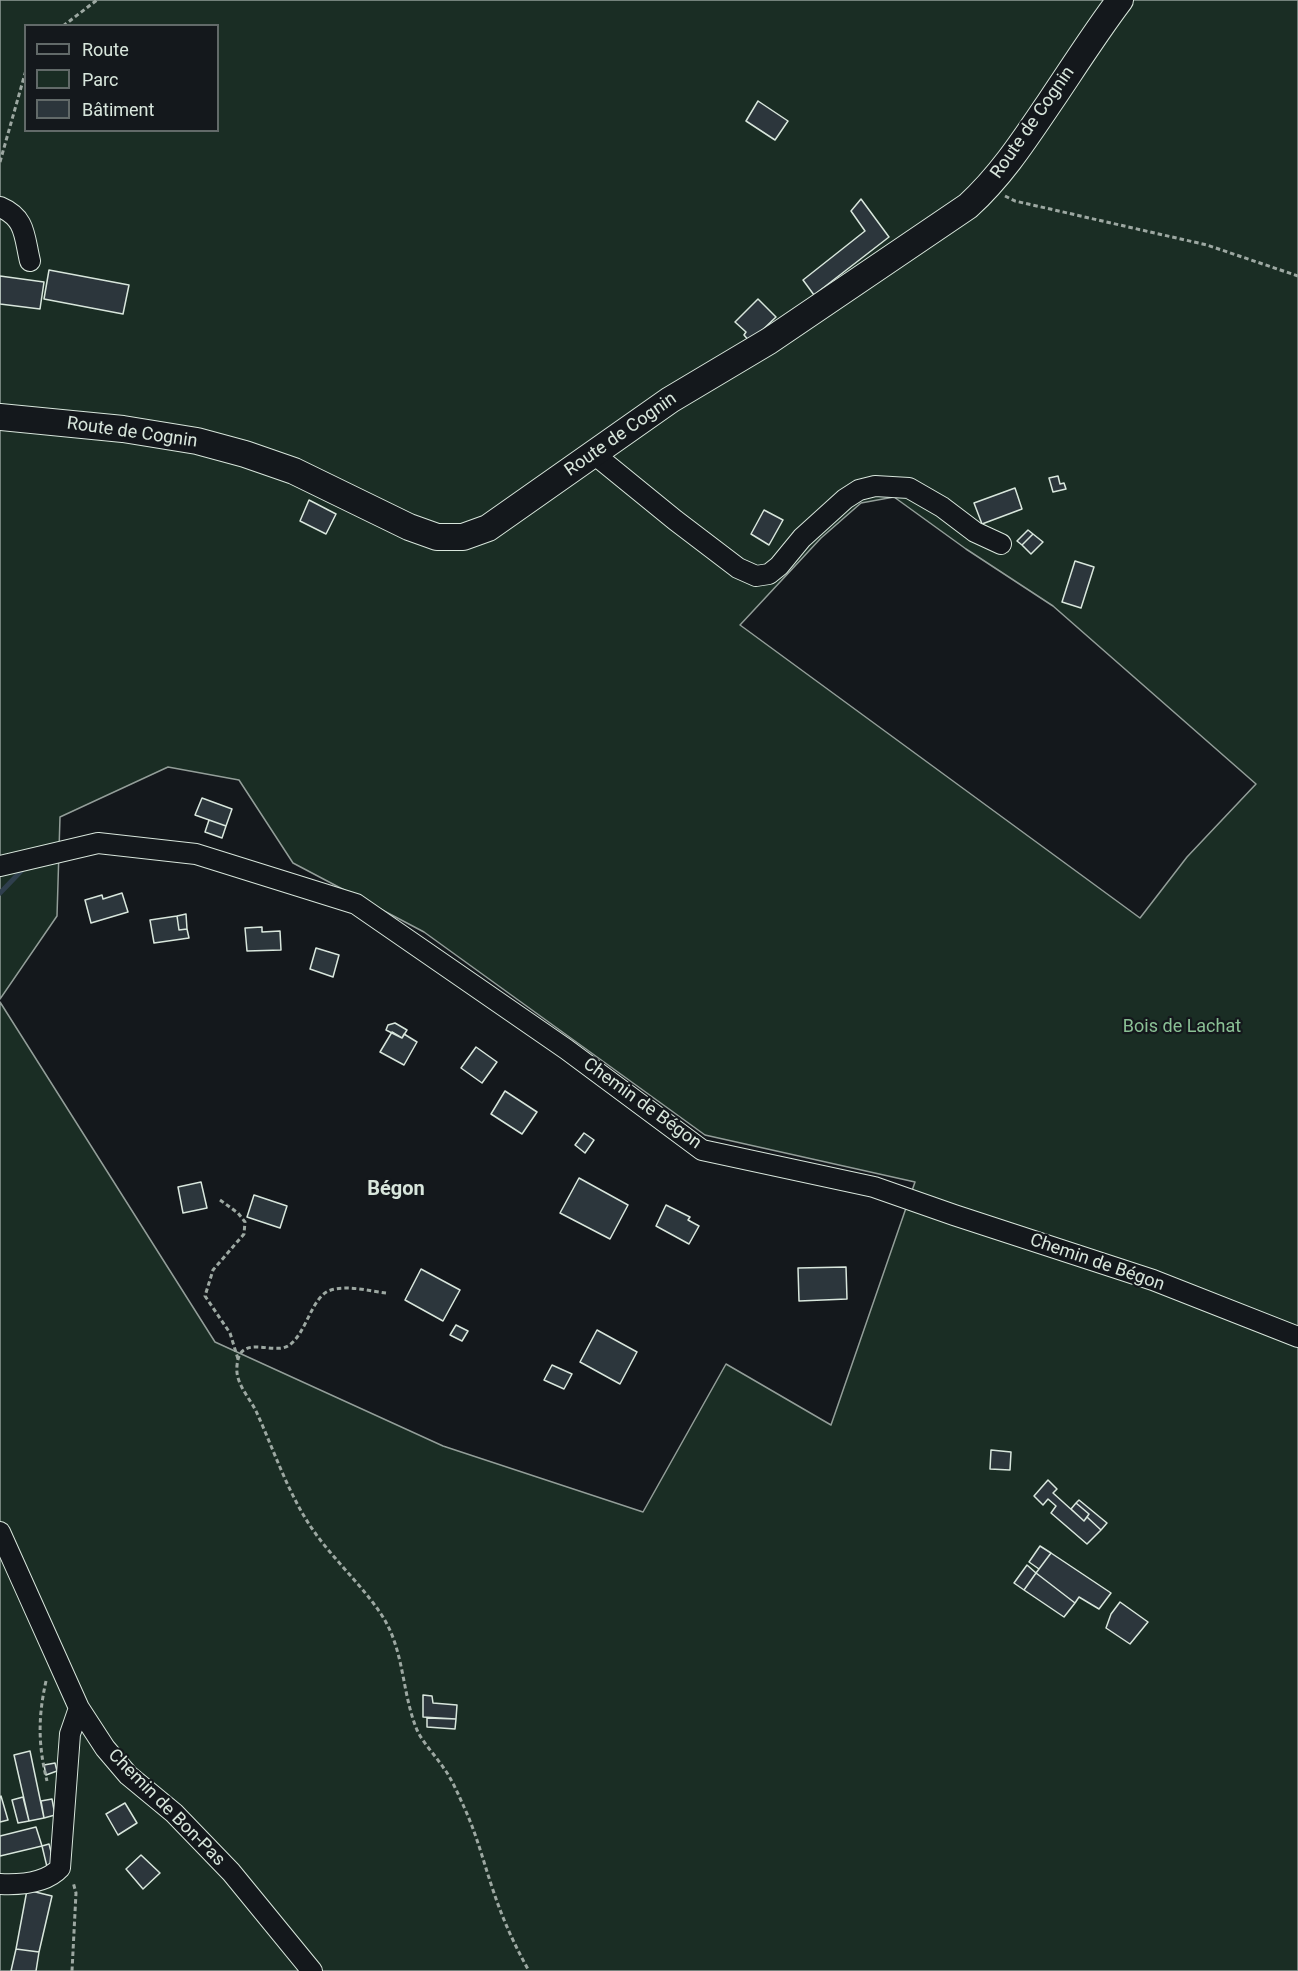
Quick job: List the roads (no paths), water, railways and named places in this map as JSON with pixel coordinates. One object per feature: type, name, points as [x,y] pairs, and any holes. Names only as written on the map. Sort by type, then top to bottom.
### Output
[{"type":"main road","name":"Route de Cognin","points":[[0,417],[123,429],[197,441],[294,471],[409,527],[437,537],[463,537],[488,528],[670,400],[769,341],[968,206],[987,189],[1017,151],[1120,0]]},
{"type":"street","points":[[0,207],[13,213],[21,223],[30,261]]},
{"type":"street","points":[[594,454],[711,548],[738,568],[756,576],[769,574],[779,566],[802,538],[845,499],[859,490],[875,486],[909,488],[942,507],[975,532],[1001,544]]},
{"type":"street","name":"Chemin de Bégon","points":[[8,864],[98,843],[196,854],[356,904],[566,1049],[702,1150],[874,1187],[1153,1280],[1298,1337]]},
{"type":"street","name":"Chemin de Bon-Pas","points":[[0,1532],[79,1708],[105,1748],[128,1774],[174,1813],[231,1872],[312,1971]]},
{"type":"street","points":[[0,1884],[44,1880],[60,1868],[70,1734],[79,1708]]},
{"type":"waterway","points":[[0,893],[26,866]]},
{"type":"district","name":"Bégon","points":[[396,1190]]},
{"type":"park label","name":"Bois de Lachat","points":[[1182,1027]]}]
